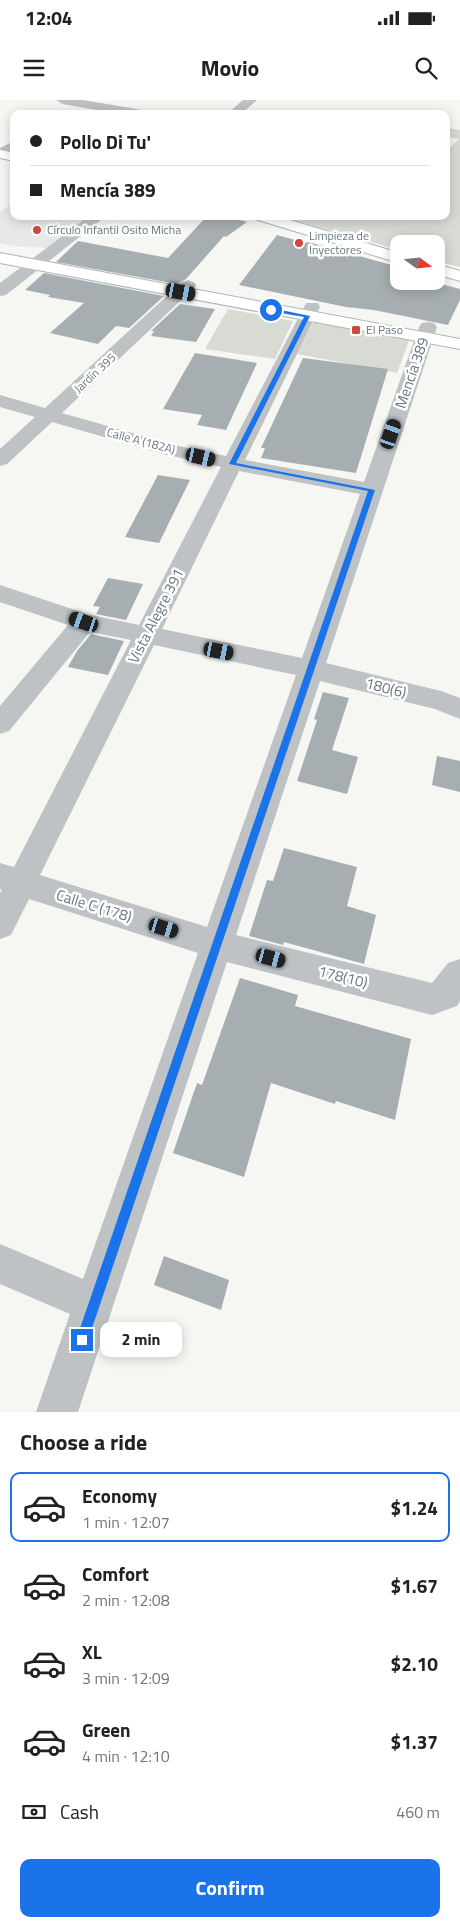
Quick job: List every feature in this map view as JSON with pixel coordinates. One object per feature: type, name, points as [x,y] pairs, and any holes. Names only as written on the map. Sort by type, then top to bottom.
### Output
[{"type":"main road","points":[[273,220],[390,255]]},
{"type":"main road","points":[[0,250],[42,261],[309,312],[426,332],[460,334]]},
{"type":"main road","points":[[0,258],[42,261]]},
{"type":"main road","points":[[445,272],[460,276]]},
{"type":"main road","points":[[426,332],[460,344]]},
{"type":"street","points":[[62,100],[85,102],[123,110]]},
{"type":"street","points":[[238,110],[251,100]]},
{"type":"street","points":[[72,110],[85,102]]},
{"type":"street","points":[[0,291],[94,220]]},
{"type":"street","name":"Jardín 395","points":[[0,460],[185,288]]},
{"type":"street","name":"Vista Alegre 391","points":[[0,925],[10,880],[146,636],[309,312]]},
{"type":"street","name":"Mencía 389","points":[[57,1412],[426,332]]},
{"type":"street","name":"Calle A (182A)","points":[[0,401],[170,450],[232,464],[372,490]]},
{"type":"street","name":"180(6)","points":[[0,593],[84,622],[311,669],[441,701],[460,709]]},
{"type":"street","points":[[0,724],[84,622]]},
{"type":"street","name":"Calle C (178)","points":[[10,880],[217,945]]},
{"type":"street","name":"178(10)","points":[[217,945],[432,999],[444,995],[460,974]]},
{"type":"street","points":[[0,1264],[94,1304]]},
{"type":"shaded area","points":[[450,129],[460,130],[460,267],[445,263],[445,235],[390,235],[390,247],[294,220],[450,220],[450,147],[459,139],[450,138]]},
{"type":"shaded area","name":"Círculo Infantil Osito Micha","points":[[10,205],[10,220],[87,220],[50,248],[15,246],[0,243],[0,212]]},
{"type":"shaded area","points":[[228,309],[293,321],[275,359],[205,349]]},
{"type":"shaded area","points":[[314,321],[410,338],[397,373],[297,354]]},
{"type":"building","points":[[203,220],[240,220],[247,222],[226,237],[224,236],[186,279],[177,284],[56,262],[78,241],[168,258]]},
{"type":"building","points":[[277,235],[390,265],[390,290],[445,290],[445,285],[460,289],[460,300],[448,325],[239,285]]},
{"type":"building","points":[[44,273],[164,296],[129,328],[116,326],[98,344],[50,333],[84,303],[48,297],[50,295],[25,290]]},
{"type":"building","points":[[180,304],[215,309],[196,342],[151,336],[154,331],[151,331]]},
{"type":"building","points":[[195,353],[257,363],[226,430],[197,425],[202,415],[163,409]]},
{"type":"building","points":[[303,358],[388,369],[356,473],[261,458],[265,448],[261,448]]},
{"type":"building","points":[[158,475],[190,480],[159,543],[125,537]]},
{"type":"building","points":[[108,578],[143,584],[126,620],[96,614],[100,607],[93,606]]},
{"type":"building","points":[[91,634],[124,641],[108,675],[68,667],[77,651]]},
{"type":"building","points":[[323,692],[349,698],[332,750],[358,757],[347,794],[297,781],[317,720],[314,719]]},
{"type":"building","points":[[437,756],[460,761],[460,792],[432,785]]},
{"type":"building","points":[[284,848],[357,867],[347,906],[376,915],[364,964],[284,942],[283,945],[249,936],[267,880],[273,881]]},
{"type":"building","points":[[240,978],[298,995],[295,1006],[411,1039],[395,1120],[336,1101],[335,1104],[271,1083],[244,1177],[173,1153],[197,1083],[202,1085]]},
{"type":"building","points":[[164,1256],[229,1280],[221,1310],[154,1285]]},
{"type":"place","name":"Círculo Infantil Osito Micha","points":[[37,230]]},
{"type":"place","name":"Limpieza de Inyectores","points":[[299,243]]},
{"type":"place","name":"El Paso","points":[[356,330]]},
{"type":"route","points":[[82,1340],[372,490],[232,464],[307,316],[271,310]]}]
